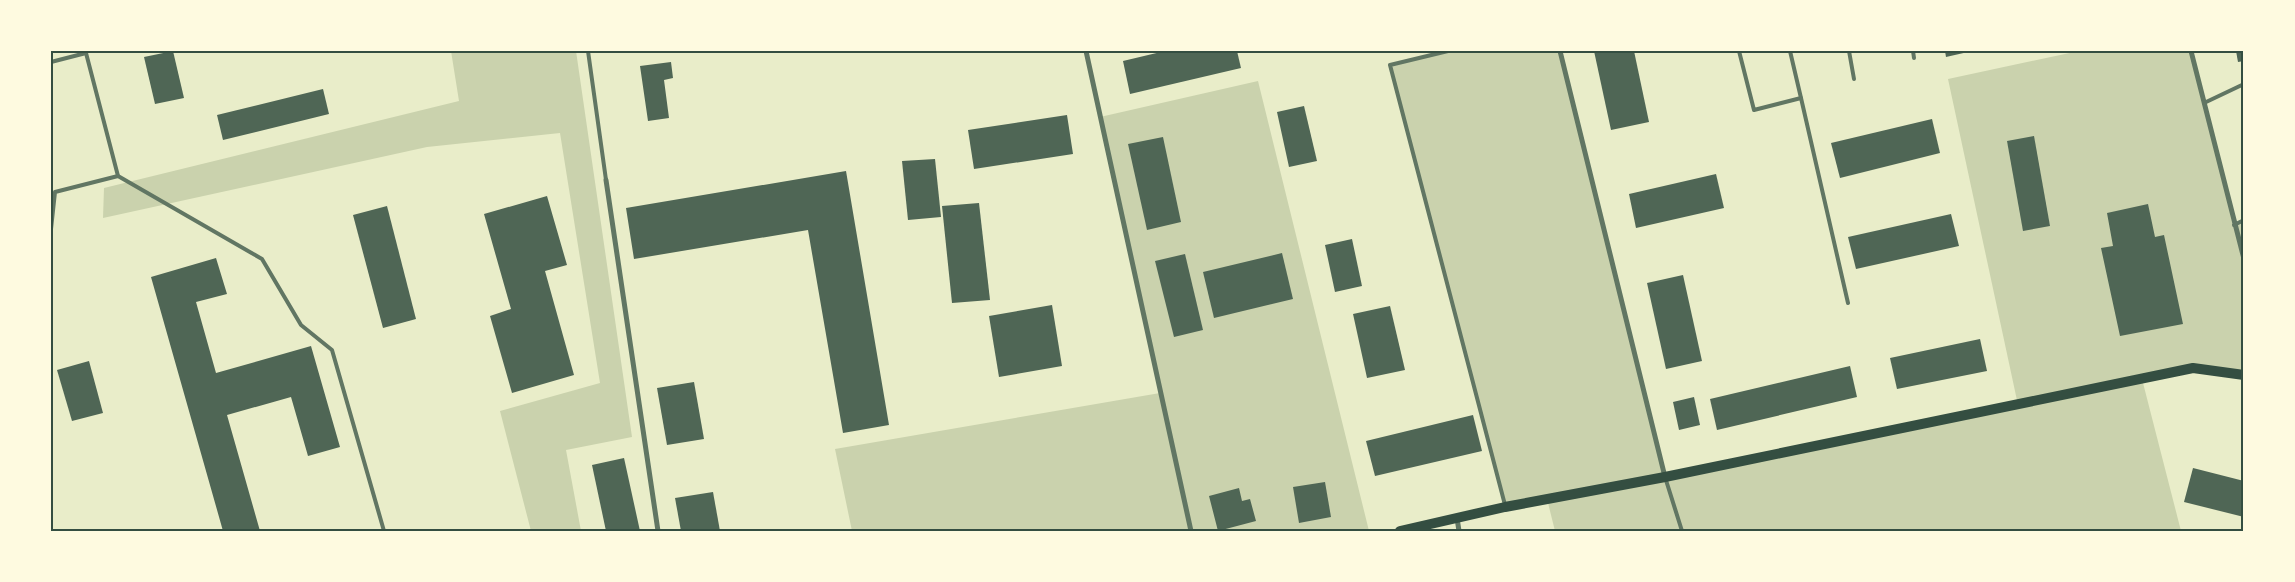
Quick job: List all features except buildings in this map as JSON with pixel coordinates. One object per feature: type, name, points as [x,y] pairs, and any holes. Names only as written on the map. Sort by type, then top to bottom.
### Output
[{"type":"main road","points":[[1400,531],[1505,507],[1665,477],[2194,368],[2244,376]]},
{"type":"street","points":[[1086,51],[1191,531]]},
{"type":"street","points":[[1560,51],[1665,477]]},
{"type":"street","points":[[2191,51],[2244,259]]},
{"type":"street","points":[[606,180],[658,531]]},
{"type":"street","points":[[1456,518],[1459,531]]},
{"type":"lane","points":[[588,51],[606,180]]},
{"type":"lane","points":[[1448,51],[1390,65],[1505,507]]},
{"type":"lane","points":[[1739,51],[1754,110],[1801,98]]},
{"type":"lane","points":[[1790,51],[1848,303]]},
{"type":"lane","points":[[1849,51],[1854,79]]},
{"type":"lane","points":[[1913,51],[1914,58]]},
{"type":"lane","points":[[51,62],[86,53],[118,176]]},
{"type":"lane","points":[[2204,102],[2244,84]]},
{"type":"lane","points":[[51,229],[55,192],[118,176],[262,260],[300,325],[332,350],[384,531]]},
{"type":"lane","points":[[2234,225],[2244,220]]},
{"type":"lane","points":[[1665,477],[1682,531]]},
{"type":"green space","points":[[451,51],[576,51],[632,437],[566,450],[581,531],[531,531],[500,411],[600,383],[560,133],[427,147],[103,218],[104,188],[459,101]]},
{"type":"green space","points":[[1448,51],[1560,51],[1665,477],[2018,405],[1948,79],[2079,51],[2191,51],[2234,224],[2244,220],[2244,375],[2193,368],[2142,379],[2181,531],[1555,531],[1547,499],[1505,507],[1390,65]]},
{"type":"green space","points":[[1258,81],[1369,531],[852,531],[835,449],[1160,393],[1100,117]]}]
